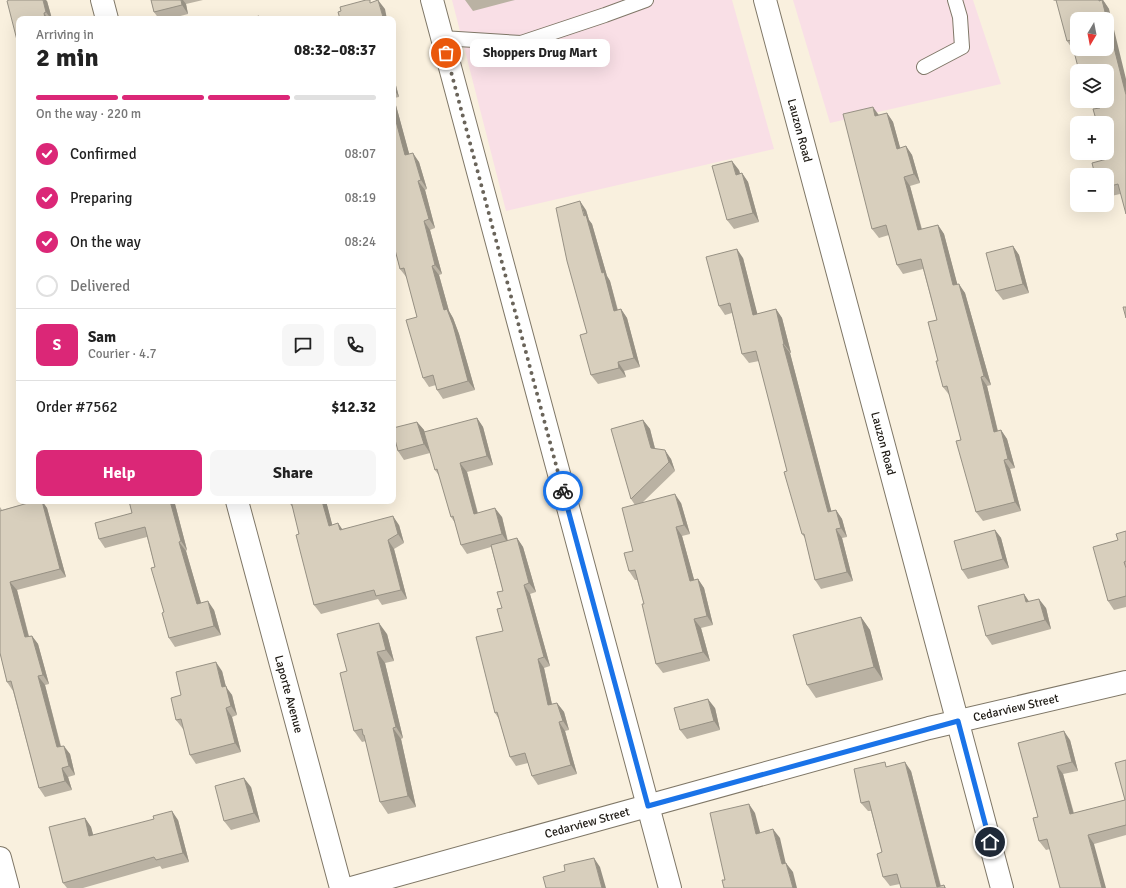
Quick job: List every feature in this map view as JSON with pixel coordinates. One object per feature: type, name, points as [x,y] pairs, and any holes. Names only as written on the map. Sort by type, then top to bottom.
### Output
[{"type":"street","points":[[102,0],[106,16]]},
{"type":"street","points":[[432,0],[670,888]]},
{"type":"street","name":"Lauzon Road","points":[[765,0],[1002,888]]},
{"type":"street","name":"Laporte Avenue","points":[[238,504],[341,888]]},
{"type":"street","name":"Cedarview Street","points":[[351,888],[958,721],[1007,711],[1126,682]]},
{"type":"street","points":[[0,858],[8,888]]},
{"type":"lane","points":[[442,38],[521,43],[646,0]]},
{"type":"lane","points":[[924,67],[962,47],[960,17],[955,0]]},
{"type":"shaded area","points":[[452,0],[732,0],[774,149],[506,211]]},
{"type":"shaded area","points":[[793,0],[973,0],[1001,84],[830,123]]},
{"type":"building","points":[[43,0],[46,12],[44,13],[44,16],[16,16],[16,36],[7,1]]},
{"type":"building","points":[[151,0],[181,0],[182,5],[154,12]]},
{"type":"building","points":[[366,0],[370,0],[370,3],[378,0],[383,16],[339,16],[338,12],[341,11],[340,7]]},
{"type":"building","points":[[1056,0],[1102,0],[1105,12],[1070,12],[1070,40],[1067,41]]},
{"type":"building","points":[[1114,48],[1126,95],[1126,214],[1118,184],[1114,185],[1114,168],[1093,168],[1092,163],[1103,160],[1114,160],[1114,116],[1095,116],[1093,109],[1114,108],[1114,64],[1077,64],[1075,56],[1114,56]]},
{"type":"building","points":[[873,107],[875,116],[887,113],[897,149],[906,146],[914,174],[904,177],[918,230],[938,225],[953,285],[959,284],[984,376],[981,377],[994,432],[1001,430],[1008,459],[1004,460],[1015,502],[976,512],[956,441],[961,440],[947,386],[943,387],[936,361],[938,361],[928,322],[937,320],[921,259],[897,265],[886,225],[872,229],[843,114]]},
{"type":"building","points":[[396,121],[405,155],[413,153],[421,180],[418,181],[429,219],[424,221],[435,265],[432,266],[444,310],[447,309],[453,325],[468,381],[437,390],[433,375],[423,378],[406,320],[417,317],[404,268],[400,269],[396,254]]},
{"type":"building","points":[[732,161],[736,175],[742,173],[753,213],[727,220],[712,166]]},
{"type":"building","points":[[580,201],[584,216],[586,215],[602,273],[604,272],[614,311],[621,309],[634,358],[618,362],[619,368],[591,375],[580,335],[587,333],[567,261],[556,208]]},
{"type":"building","points":[[1013,246],[1023,284],[996,291],[986,253]]},
{"type":"building","points":[[737,249],[753,315],[776,309],[783,344],[828,512],[836,510],[841,528],[836,529],[847,572],[815,580],[804,534],[802,534],[784,472],[787,471],[756,351],[742,354],[730,303],[719,306],[706,257]]},
{"type":"building","points":[[1123,307],[1126,307],[1126,318]]},
{"type":"building","points":[[477,418],[487,456],[460,463],[474,514],[495,508],[502,534],[461,545],[453,516],[451,517],[424,432]]},
{"type":"building","points":[[643,420],[651,448],[665,450],[669,462],[631,499],[611,429]]},
{"type":"building","points":[[417,422],[424,444],[398,451],[396,443],[396,427]]},
{"type":"building","points":[[675,494],[684,525],[676,527],[690,581],[698,579],[707,616],[694,619],[703,652],[656,664],[642,604],[644,604],[635,570],[629,571],[624,553],[633,551],[622,508]]},
{"type":"building","points":[[24,504],[43,504],[60,569],[10,582],[25,637],[32,636],[43,675],[38,676],[57,747],[64,746],[69,766],[62,768],[65,781],[39,788],[11,681],[7,682],[0,653],[0,511]]},
{"type":"building","points":[[130,504],[171,504],[181,541],[179,542],[197,604],[208,601],[214,626],[169,638],[162,613],[164,612],[151,568],[155,567],[145,527],[99,539],[95,523],[132,513]]},
{"type":"building","points":[[292,504],[323,504],[329,526],[338,523],[340,530],[393,516],[398,534],[388,540],[401,590],[376,596],[374,590],[314,605],[296,535],[299,534]]},
{"type":"building","points":[[995,530],[1003,559],[962,570],[954,541]]},
{"type":"building","points":[[1126,531],[1126,561],[1124,562],[1126,568],[1126,596],[1108,601],[1093,547],[1118,540],[1116,534]]},
{"type":"building","points":[[517,538],[529,583],[524,585],[544,657],[538,659],[548,705],[557,703],[563,721],[559,722],[571,765],[532,776],[525,753],[510,757],[497,712],[495,713],[476,637],[503,631],[497,609],[502,608],[497,592],[503,591],[491,545]]},
{"type":"building","points":[[1024,594],[1026,602],[1039,599],[1045,620],[986,636],[978,606]]},
{"type":"building","points":[[861,617],[874,667],[807,685],[793,635]]},
{"type":"building","points":[[379,623],[386,650],[377,652],[396,727],[393,728],[408,796],[380,802],[362,729],[354,731],[340,673],[347,671],[337,634]]},
{"type":"building","points":[[216,662],[222,687],[226,686],[231,706],[226,708],[235,743],[190,755],[181,719],[176,720],[171,698],[181,695],[176,672]]},
{"type":"building","points":[[708,699],[714,721],[680,730],[674,708]]},
{"type":"building","points":[[1064,731],[1072,762],[1057,766],[1070,814],[1125,800],[1115,763],[1126,760],[1126,825],[1088,835],[1102,888],[1060,888],[1047,839],[1039,841],[1033,818],[1038,817],[1018,743]]},
{"type":"building","points":[[885,762],[886,767],[905,762],[937,887],[944,885],[945,888],[901,888],[897,874],[883,877],[877,854],[882,852],[869,801],[861,803],[854,769]]},
{"type":"building","points":[[244,778],[254,813],[224,821],[215,786]]},
{"type":"building","points":[[749,804],[756,834],[773,829],[782,864],[786,863],[793,888],[724,888],[722,880],[725,880],[710,813]]},
{"type":"building","points":[[172,811],[183,853],[156,860],[154,857],[63,883],[49,827],[85,818],[89,836],[154,819],[153,816]]},
{"type":"building","points":[[594,858],[602,888],[546,888],[543,877],[565,871],[564,865]]},
{"type":"way so far","points":[[446,53],[563,491]]},
{"type":"place","name":"Shoppers Drug Mart","points":[[446,53]]},
{"type":"route","points":[[563,491],[648,806],[958,721],[990,842]]}]
